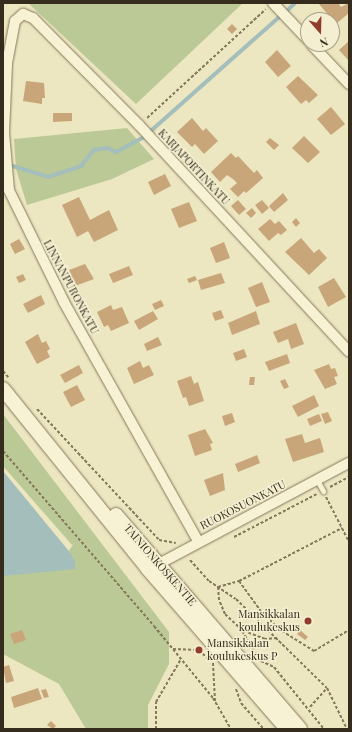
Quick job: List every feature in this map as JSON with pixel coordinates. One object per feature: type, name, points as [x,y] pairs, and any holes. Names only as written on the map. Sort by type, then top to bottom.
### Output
[{"type":"main road","name":"TAINIONKOSKENTIE","points":[[3,389],[154,566],[287,729]]},
{"type":"main road","name":"TAINIONKOSKENTIE","points":[[154,566],[300,729]]},
{"type":"street","points":[[273,3],[300,32]]},
{"type":"street","name":"KARJAPORTINKATU","points":[[15,21],[23,14],[33,18],[139,125],[349,352]]},
{"type":"street","name":"LINNANPURONKATU","points":[[15,21],[7,63],[4,133],[10,190],[16,208],[64,302],[198,541]]},
{"type":"street","points":[[319,52],[349,84]]},
{"type":"street","name":"RUOKOSUONKATU","points":[[154,566],[198,541],[349,463]]},
{"type":"lane","points":[[317,480],[323,490]]},
{"type":"path","points":[[139,125],[273,3]]},
{"type":"path","points":[[3,451],[173,649],[215,702],[231,729]]},
{"type":"path","points":[[229,540],[349,477]]},
{"type":"path","points":[[323,490],[349,542]]},
{"type":"path","points":[[324,729],[274,667],[261,661],[242,630],[225,614],[219,600],[218,587],[239,581],[342,528]]},
{"type":"path","points":[[190,560],[197,557]]},
{"type":"path","points":[[239,581],[262,612],[282,631],[314,651],[349,630]]},
{"type":"path","points":[[242,630],[265,639],[277,638]]},
{"type":"path","points":[[173,649],[199,650],[217,668]]},
{"type":"path","points":[[156,729],[156,702],[181,660]]},
{"type":"path","points":[[213,663],[215,702]]},
{"type":"path","points":[[235,687],[241,703],[264,729]]},
{"type":"path","points":[[310,707],[327,688]]},
{"type":"green space","points":[[28,3],[243,3],[136,104]]},
{"type":"green space","points":[[127,128],[154,159],[112,179],[27,205],[16,169],[14,139]]},
{"type":"green space","points":[[3,414],[169,632],[169,664],[148,705],[148,729],[86,729],[59,684],[3,654],[3,563],[62,560],[75,542],[72,545],[3,466]]},
{"type":"water","points":[[3,471],[68,550],[75,561],[75,569],[3,576]]},
{"type":"building","points":[[338,3],[341,7],[349,3],[349,13],[340,21],[340,12],[326,12],[319,4]]},
{"type":"building","points":[[232,24],[237,29],[232,34],[227,29]]},
{"type":"building","points":[[349,41],[349,61],[340,51],[340,49]]},
{"type":"building","points":[[277,50],[291,66],[278,77],[265,62]]},
{"type":"building","points":[[298,76],[318,95],[309,103],[306,100],[301,104],[286,87]]},
{"type":"building","points":[[26,81],[44,83],[45,98],[42,98],[42,104],[23,101]]},
{"type":"building","points":[[331,107],[345,124],[331,135],[317,119]]},
{"type":"building","points":[[53,113],[72,113],[72,121],[53,122]]},
{"type":"building","points":[[192,118],[203,131],[206,128],[218,141],[204,154],[195,144],[192,147],[177,132]]},
{"type":"building","points":[[304,136],[320,152],[308,163],[292,148]]},
{"type":"building","points":[[270,138],[279,145],[274,150],[266,142]]},
{"type":"building","points":[[231,153],[236,158],[238,156],[254,173],[257,170],[263,178],[246,193],[244,191],[238,197],[230,189],[237,183],[233,179],[227,175],[220,182],[211,172]]},
{"type":"building","points":[[165,174],[171,186],[154,195],[148,182]]},
{"type":"building","points":[[283,193],[288,200],[274,212],[269,206]]},
{"type":"building","points":[[79,197],[90,220],[109,210],[118,230],[94,242],[88,231],[77,237],[62,205]]},
{"type":"building","points":[[238,200],[246,209],[239,215],[231,206]]},
{"type":"building","points":[[262,200],[269,208],[262,214],[255,205]]},
{"type":"building","points":[[189,202],[197,221],[179,228],[171,209]]},
{"type":"building","points":[[252,208],[256,213],[251,218],[246,213]]},
{"type":"building","points":[[296,218],[300,223],[296,227],[292,222]]},
{"type":"building","points":[[270,219],[275,224],[279,221],[287,230],[281,235],[278,233],[269,241],[258,229]]},
{"type":"building","points":[[301,238],[314,253],[319,249],[327,258],[309,275],[285,252]]},
{"type":"building","points":[[19,239],[25,249],[15,254],[10,244]]},
{"type":"building","points":[[224,242],[230,258],[216,263],[210,248]]},
{"type":"building","points":[[85,264],[94,279],[75,286],[69,270]]},
{"type":"building","points":[[129,266],[133,275],[113,283],[109,274]]},
{"type":"building","points":[[221,273],[225,283],[201,290],[198,280]]},
{"type":"building","points":[[23,274],[26,280],[19,283],[16,277]]},
{"type":"building","points":[[195,276],[197,280],[189,283],[187,279]]},
{"type":"building","points":[[334,278],[346,297],[328,307],[318,287]]},
{"type":"building","points":[[262,282],[270,302],[256,307],[248,288]]},
{"type":"building","points":[[41,295],[45,304],[28,313],[23,304]]},
{"type":"building","points":[[161,300],[164,306],[155,310],[152,304]]},
{"type":"building","points":[[111,305],[113,310],[122,307],[129,323],[111,331],[108,325],[104,327],[97,312]]},
{"type":"building","points":[[221,310],[224,318],[215,321],[212,313]]},
{"type":"building","points":[[153,311],[158,319],[139,330],[134,321]]},
{"type":"building","points":[[256,311],[260,324],[232,335],[228,323]]},
{"type":"building","points":[[296,323],[304,344],[291,349],[288,339],[278,343],[273,332]]},
{"type":"building","points":[[38,334],[42,343],[46,341],[50,349],[47,351],[50,357],[37,364],[25,342]]},
{"type":"building","points":[[158,337],[162,345],[147,351],[144,344]]},
{"type":"building","points":[[244,349],[247,357],[236,361],[233,353]]},
{"type":"building","points":[[287,354],[290,363],[269,371],[265,362]]},
{"type":"building","points":[[140,361],[143,368],[149,365],[154,375],[134,384],[127,368]]},
{"type":"building","points":[[329,364],[331,369],[335,368],[338,376],[334,377],[337,384],[325,389],[314,370]]},
{"type":"building","points":[[79,365],[83,373],[65,383],[60,375]]},
{"type":"building","points":[[191,376],[194,384],[198,382],[204,401],[189,406],[186,397],[183,398],[177,381]]},
{"type":"building","points":[[250,377],[255,377],[254,385],[249,385]]},
{"type":"building","points":[[285,379],[289,387],[284,389],[280,381]]},
{"type":"building","points":[[77,385],[85,400],[71,407],[63,392]]},
{"type":"building","points":[[314,395],[319,406],[298,417],[292,406]]},
{"type":"building","points":[[328,412],[332,421],[325,424],[321,414]]},
{"type":"building","points":[[232,413],[235,422],[225,426],[222,416]]},
{"type":"building","points":[[319,414],[322,421],[310,426],[307,419]]},
{"type":"building","points":[[205,429],[213,443],[210,444],[212,450],[195,456],[188,435]]},
{"type":"building","points":[[302,434],[305,443],[320,438],[324,452],[293,462],[285,439]]},
{"type":"building","points":[[257,455],[260,463],[238,472],[235,464]]},
{"type":"building","points":[[223,473],[225,490],[210,496],[204,480]]},
{"type":"building","points":[[22,630],[26,640],[14,644],[10,634]]},
{"type":"building","points":[[300,630],[308,637],[305,640],[297,634]]},
{"type":"building","points":[[9,665],[14,681],[6,683],[3,667]]},
{"type":"building","points":[[38,688],[42,699],[14,708],[11,697]]},
{"type":"building","points":[[46,689],[49,697],[44,698],[41,690]]},
{"type":"building","points":[[51,721],[56,726],[53,729],[47,725]]},
{"type":"waterway","points":[[288,10],[295,3]]},
{"type":"waterway","points":[[152,130],[278,18]]},
{"type":"waterway","points":[[13,166],[48,177],[81,166],[94,150],[108,148],[116,152],[142,138]]},
{"type":"place","name":"Mansikkalan koulukeskus","points":[[308,621]]},
{"type":"place","name":"Mansikkalan koulukeskus P","points":[[199,650]]}]
